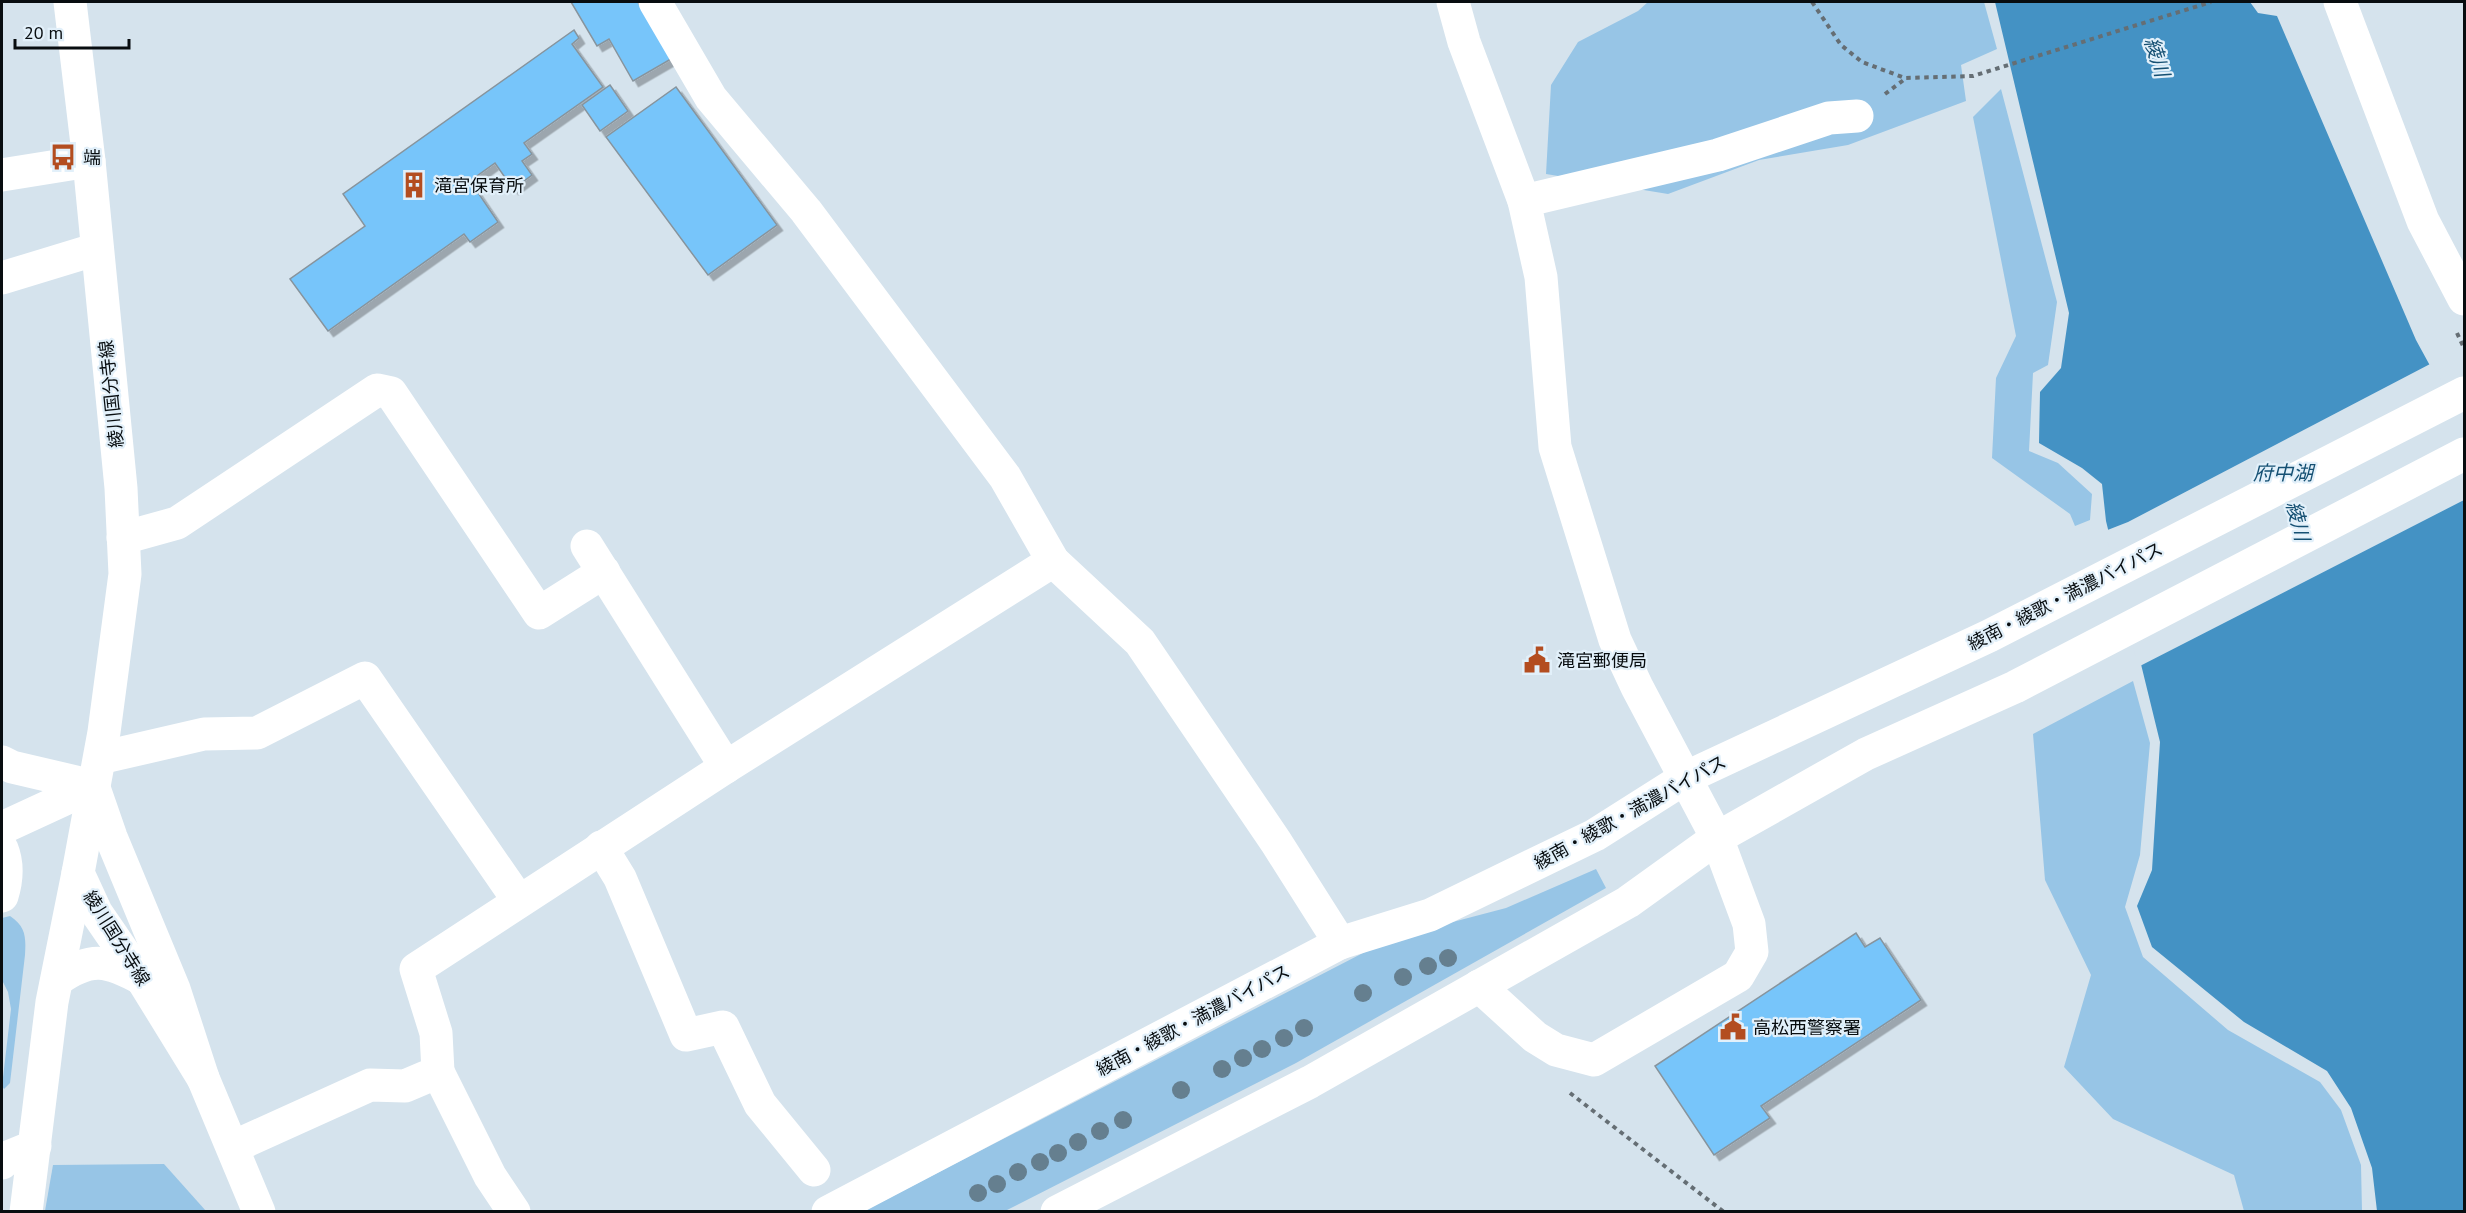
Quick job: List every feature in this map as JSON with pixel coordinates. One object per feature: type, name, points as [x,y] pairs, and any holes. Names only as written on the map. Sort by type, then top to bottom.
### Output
[{"type":"main road","name":"綾川国分寺線","points":[[70,2],[89,161],[121,488],[124,574],[97,772],[78,873],[96,912],[142,979],[203,1078]]},
{"type":"main road","points":[[655,2],[711,98],[806,211],[1005,477],[1053,561],[1140,642],[1276,842],[1340,943]]},
{"type":"main road","points":[[1453,2],[1464,42],[1524,201],[1541,277],[1554,447],[1615,640],[1637,687],[1717,838],[1749,924],[1752,952],[1738,976],[1594,1060],[1556,1050],[1535,1037],[1479,986]]},
{"type":"main road","points":[[2340,2],[2423,221],[2464,299]]},
{"type":"main road","points":[[1524,201],[1718,155],[1829,118],[1857,116]]},
{"type":"main road","points":[[2,175],[89,161]]},
{"type":"main road","points":[[2,278],[97,249]]},
{"type":"main road","points":[[123,538],[177,523],[376,390],[391,393],[538,613],[596,559],[726,767]]},
{"type":"main road","name":"綾南・綾歌・満濃バイパス","points":[[828,1212],[1340,943],[1430,915],[1595,835],[1685,778],[1989,636],[2464,393]]},
{"type":"main road","points":[[1057,1212],[1310,1082],[1628,902],[1717,838],[1866,754],[2015,687],[2464,454]]},
{"type":"main road","points":[[514,1212],[489,1176],[438,1072],[436,1033],[416,969],[601,847],[1053,561]]},
{"type":"main road","points":[[2,828],[97,772],[204,734],[257,733],[365,678],[519,901]]},
{"type":"main road","points":[[2,762],[12,767],[97,772]]},
{"type":"main road","name":"綾川国分寺線","points":[[97,772],[111,837],[174,988],[203,1078],[259,1212]]},
{"type":"main road","points":[[601,847],[620,878],[686,1035],[723,1027],[760,1104],[814,1170]]},
{"type":"main road","points":[[2,849],[6,868],[2,896]]},
{"type":"main road","points":[[26,1212],[57,981],[78,873]]},
{"type":"main road","points":[[57,981],[74,968],[97,963],[117,965],[142,979]]},
{"type":"main road","points":[[233,1147],[370,1085],[405,1086],[438,1072]]},
{"type":"main road","points":[[2,1163],[8,1157],[35,1146]]},
{"type":"path","points":[[1812,2],[1841,45],[1862,62],[1905,78],[1973,76],[2211,2]]},
{"type":"path","points":[[1894,87],[1905,78]]},
{"type":"path","points":[[1570,1092],[1724,1212]]},
{"type":"shaded area","points":[[1648,2],[1984,2],[1997,49],[1961,65],[1966,101],[1848,145],[1759,160],[1668,194],[1546,174],[1551,85],[1578,42],[1638,11]]},
{"type":"shaded area","points":[[2001,89],[2057,302],[2048,365],[2033,373],[2029,451],[2058,463],[2092,494],[2090,520],[2075,526],[2070,514],[1992,458],[1996,378],[2016,336],[1973,117]]},
{"type":"shaded area","points":[[2133,681],[2150,743],[2140,855],[2125,907],[2143,957],[2228,1030],[2320,1082],[2341,1110],[2361,1165],[2362,1211],[2244,1211],[2234,1175],[2113,1119],[2064,1067],[2091,975],[2045,880],[2033,734]]},
{"type":"shaded area","points":[[1596,869],[1606,888],[1296,1063],[1005,1211],[862,1212],[1392,938],[1506,908]]},
{"type":"shaded area","points":[[10,916],[22,928],[25,949],[10,1083],[4,1089],[2,1086],[11,1009],[8,992],[2,980],[2,918]]},
{"type":"shaded area","points":[[164,1164],[206,1211],[45,1211],[53,1165]]},
{"type":"water","name":"府中湖","points":[[1995,2],[2250,2],[2258,13],[2277,16],[2416,340],[2464,428],[2464,1211],[2377,1211],[2372,1168],[2351,1108],[2327,1071],[2244,1022],[2152,947],[2137,906],[2152,870],[2160,742],[2106,521],[2102,484],[2082,468],[2039,443],[2040,392],[2061,368],[2069,313]]},
{"type":"pier","points":[[2432,363],[2464,421],[2464,500],[2138,667],[2105,531],[2128,522]]},
{"type":"building","points":[[571,2],[638,2],[671,59],[633,81],[609,39],[597,46]]},
{"type":"building","name":"滝宮保育所","points":[[574,30],[579,38],[572,44],[603,87],[524,143],[532,154],[522,161],[532,175],[513,189],[495,163],[470,181],[498,222],[470,242],[464,234],[328,331],[290,279],[365,226],[343,194]]},
{"type":"building","points":[[610,85],[628,111],[600,131],[582,105]]},
{"type":"building","points":[[676,87],[777,225],[708,275],[606,137]]},
{"type":"building","points":[[1856,933],[1865,947],[1880,938],[1921,1000],[1761,1106],[1770,1118],[1714,1155],[1655,1066]]},
{"type":"place","name":"端","points":[[63,157]]},
{"type":"place","name":"滝宮保育所","points":[[414,185]]},
{"type":"place","name":"滝宮郵便局","points":[[1537,660]]},
{"type":"place","name":"高松西警察署","points":[[1733,1027]]},
{"type":"water label","name":"綾川","points":[[2157,57]]},
{"type":"water label","name":"綾川","points":[[2298,521]]}]
